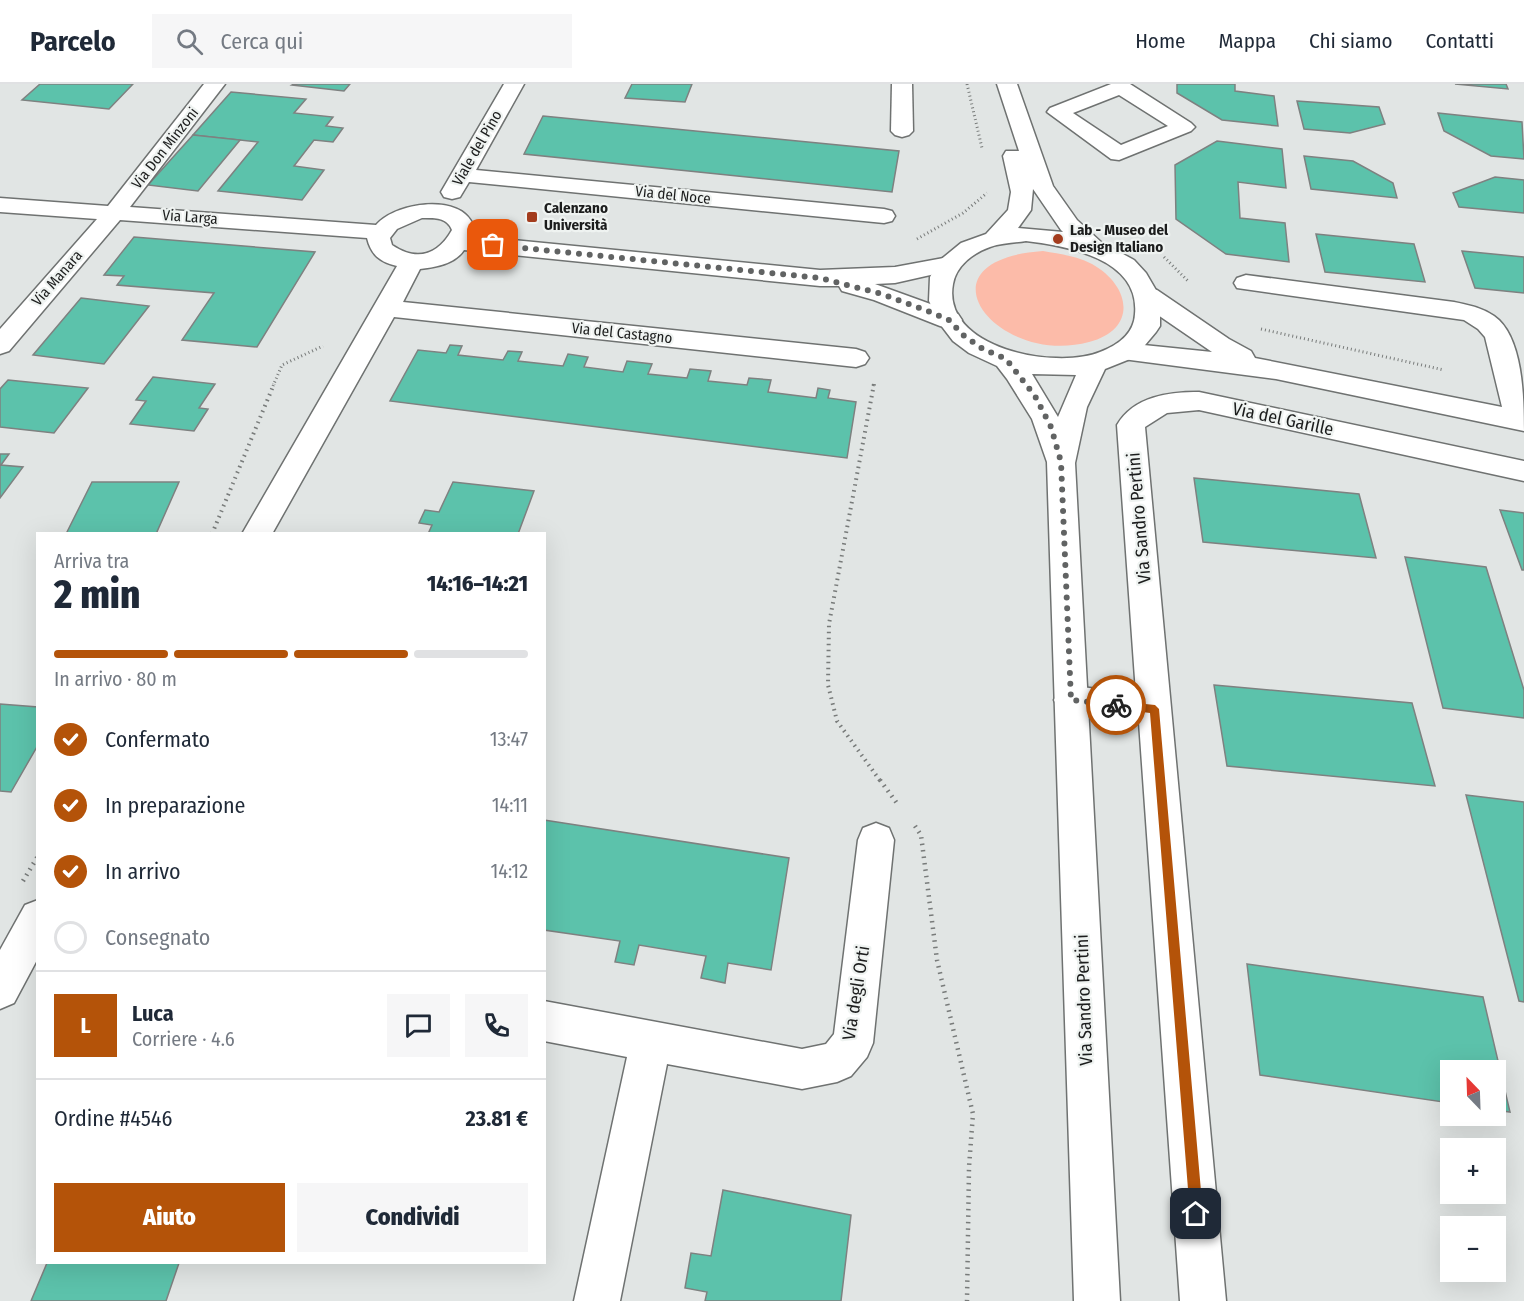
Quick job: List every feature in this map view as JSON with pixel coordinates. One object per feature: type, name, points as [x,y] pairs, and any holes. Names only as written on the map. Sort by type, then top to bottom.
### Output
[{"type":"street","name":"Via Don Minzoni","points":[[115,212],[215,84]]},
{"type":"street","name":"Viale del Pino","points":[[441,212],[514,84]]},
{"type":"street","points":[[902,84],[902,131]]},
{"type":"street","points":[[994,238],[1010,225],[1022,209],[1024,197],[1024,188],[1000,110],[997,84]]},
{"type":"street","points":[[1007,84],[1042,186],[1069,225],[1092,247]]},
{"type":"street","points":[[1121,86],[1184,127],[1119,154],[1057,112],[1121,86]]},
{"type":"street","name":"Via del Noce","points":[[462,175],[884,216]]},
{"type":"street","name":"Via Larga","points":[[0,205],[381,232]]},
{"type":"street","points":[[419,211],[441,212],[451,215],[462,223],[464,230],[461,242],[452,250],[439,257],[411,262],[389,257],[380,248],[378,241],[381,232],[399,217],[419,211]]},
{"type":"street","name":"Via Manara","points":[[0,345],[115,212]]},
{"type":"street","points":[[461,242],[820,278],[860,278],[895,275],[949,264],[968,248],[994,238],[1026,234],[1060,237],[1092,247],[1123,265],[1136,277],[1148,296],[1220,345],[1257,365]]},
{"type":"street","points":[[258,532],[411,262]]},
{"type":"street","name":"Via Sandro Pertini","points":[[949,264],[942,276],[939,291],[941,305],[949,320],[963,335],[983,349],[1006,359],[1051,368],[1094,364],[1124,352],[1147,326],[1148,296]]},
{"type":"street","points":[[820,278],[882,294],[949,320]]},
{"type":"street","points":[[1124,352],[1168,354],[1257,365],[1521,421],[1497,334],[1487,323],[1472,314],[1246,282]]},
{"type":"street","name":"Via del Castagno","points":[[387,308],[856,358]]},
{"type":"street","name":"Via Sandro Pertini","points":[[1006,359],[1035,396],[1051,427],[1061,462],[1096,1301]]},
{"type":"street","name":"Via Sandro Pertini","points":[[1061,462],[1074,407],[1094,364]]},
{"type":"street","points":[[1412,398],[1413,447]]},
{"type":"street","name":"Via del Garille","points":[[1151,407],[1174,401],[1199,401],[1524,471]]},
{"type":"street","name":"Via Sandro Pertini","points":[[1151,407],[1131,425],[1203,1301]]},
{"type":"street","points":[[1071,700],[1155,709]]},
{"type":"street","name":"Via degli Orti","points":[[546,1021],[802,1069],[837,1062],[853,1043],[876,840]]},
{"type":"street","points":[[0,989],[36,923]]},
{"type":"street","points":[[597,1301],[651,1041]]},
{"type":"path","points":[[967,84],[983,150]]},
{"type":"path","points":[[914,241],[927,231],[969,210],[986,195],[990,186]]},
{"type":"path","points":[[213,532],[282,365],[331,343]]},
{"type":"path","points":[[878,375],[874,381],[829,624],[828,684],[837,721],[902,810]]},
{"type":"path","points":[[908,818],[921,835],[937,960],[974,1113],[969,1167],[967,1301]]},
{"type":"shaded area","points":[[1043,251],[1080,259],[1105,273],[1115,284],[1124,306],[1122,317],[1116,327],[1105,336],[1089,342],[1055,346],[1025,340],[999,327],[982,309],[976,290],[982,273],[1004,259]]},
{"type":"building","points":[[40,84],[133,84],[109,109],[22,100]]},
{"type":"building","points":[[350,84],[344,91],[292,85]]},
{"type":"building","points":[[632,84],[692,84],[685,102],[625,98]]},
{"type":"building","points":[[1177,84],[1235,84],[1235,91],[1274,96],[1278,126],[1222,120],[1177,93]]},
{"type":"building","points":[[1455,84],[1506,84],[1508,89]]},
{"type":"building","points":[[231,92],[306,99],[294,113],[333,117],[326,126],[343,128],[333,142],[314,140],[294,166],[324,170],[302,200],[218,191],[258,142],[193,135]]},
{"type":"building","points":[[1297,101],[1379,107],[1385,124],[1350,133],[1304,129]]},
{"type":"building","points":[[1438,113],[1522,122],[1524,159],[1491,156],[1444,131]]},
{"type":"building","points":[[543,116],[899,151],[892,192],[524,154]]},
{"type":"building","points":[[193,135],[240,140],[198,191],[148,185]]},
{"type":"building","points":[[1217,141],[1282,149],[1286,188],[1238,182],[1240,218],[1285,223],[1289,262],[1226,254],[1176,219],[1175,165]]},
{"type":"building","points":[[1304,156],[1353,161],[1393,183],[1397,198],[1311,189]]},
{"type":"building","points":[[1495,177],[1524,180],[1524,213],[1459,207],[1453,193]]},
{"type":"building","points":[[1316,234],[1414,244],[1425,282],[1325,272]]},
{"type":"building","points":[[134,237],[315,252],[257,347],[182,340],[214,293],[117,285],[124,276],[104,275]]},
{"type":"building","points":[[1462,251],[1524,257],[1524,293],[1475,288]]},
{"type":"building","points":[[81,298],[149,306],[104,364],[33,355]]},
{"type":"building","points":[[450,345],[462,346],[458,355],[503,360],[508,351],[522,352],[518,361],[563,366],[568,354],[588,357],[584,367],[623,372],[627,361],[652,364],[648,374],[687,378],[690,369],[711,371],[708,381],[747,385],[749,378],[771,380],[768,392],[816,398],[818,388],[830,390],[828,398],[856,402],[847,458],[390,401],[418,350],[446,353]]},
{"type":"building","points":[[153,377],[215,384],[199,408],[208,409],[194,431],[130,424],[146,401],[136,400]]},
{"type":"building","points":[[8,380],[88,388],[54,433],[0,427],[0,389]]},
{"type":"building","points":[[0,454],[9,454],[1,465],[23,467],[0,498]]},
{"type":"building","points":[[1194,478],[1359,494],[1376,558],[1203,542]]},
{"type":"building","points":[[92,482],[179,482],[157,532],[67,532]]},
{"type":"building","points":[[453,482],[534,491],[519,532],[429,532],[432,525],[419,523],[425,510],[439,512]]},
{"type":"building","points":[[1500,510],[1524,513],[1524,570],[1522,570]]},
{"type":"building","points":[[1405,557],[1486,567],[1524,690],[1524,718],[1443,708]]},
{"type":"building","points":[[1214,685],[1412,703],[1435,786],[1227,766]]},
{"type":"building","points":[[0,704],[36,707],[36,748],[11,792],[0,791]]},
{"type":"building","points":[[1466,795],[1524,802],[1524,1002],[1519,1001]]},
{"type":"building","points":[[546,820],[789,858],[771,970],[728,963],[725,983],[701,978],[706,956],[639,945],[634,965],[615,962],[620,941],[546,930]]},
{"type":"building","points":[[1247,964],[1483,997],[1498,1060],[1440,1060],[1440,1102],[1260,1075]]},
{"type":"building","points":[[1506,1095],[1510,1112],[1506,1111]]},
{"type":"building","points":[[723,1190],[851,1215],[841,1301],[705,1301],[707,1292],[685,1288],[691,1253],[711,1256]]},
{"type":"building","points":[[47,1264],[179,1264],[166,1301],[31,1301]]},
{"type":"way so far","points":[[493,245],[820,278],[882,294],[949,320],[963,335],[983,349],[1006,359],[1035,396],[1051,427],[1061,462],[1071,700],[1116,705]]},
{"type":"place","name":"Calenzano Università","points":[[532,217]]},
{"type":"place","name":"Lab - Museo del Design Italiano","points":[[1058,239]]},
{"type":"route","points":[[1116,705],[1155,709],[1196,1214]]}]
